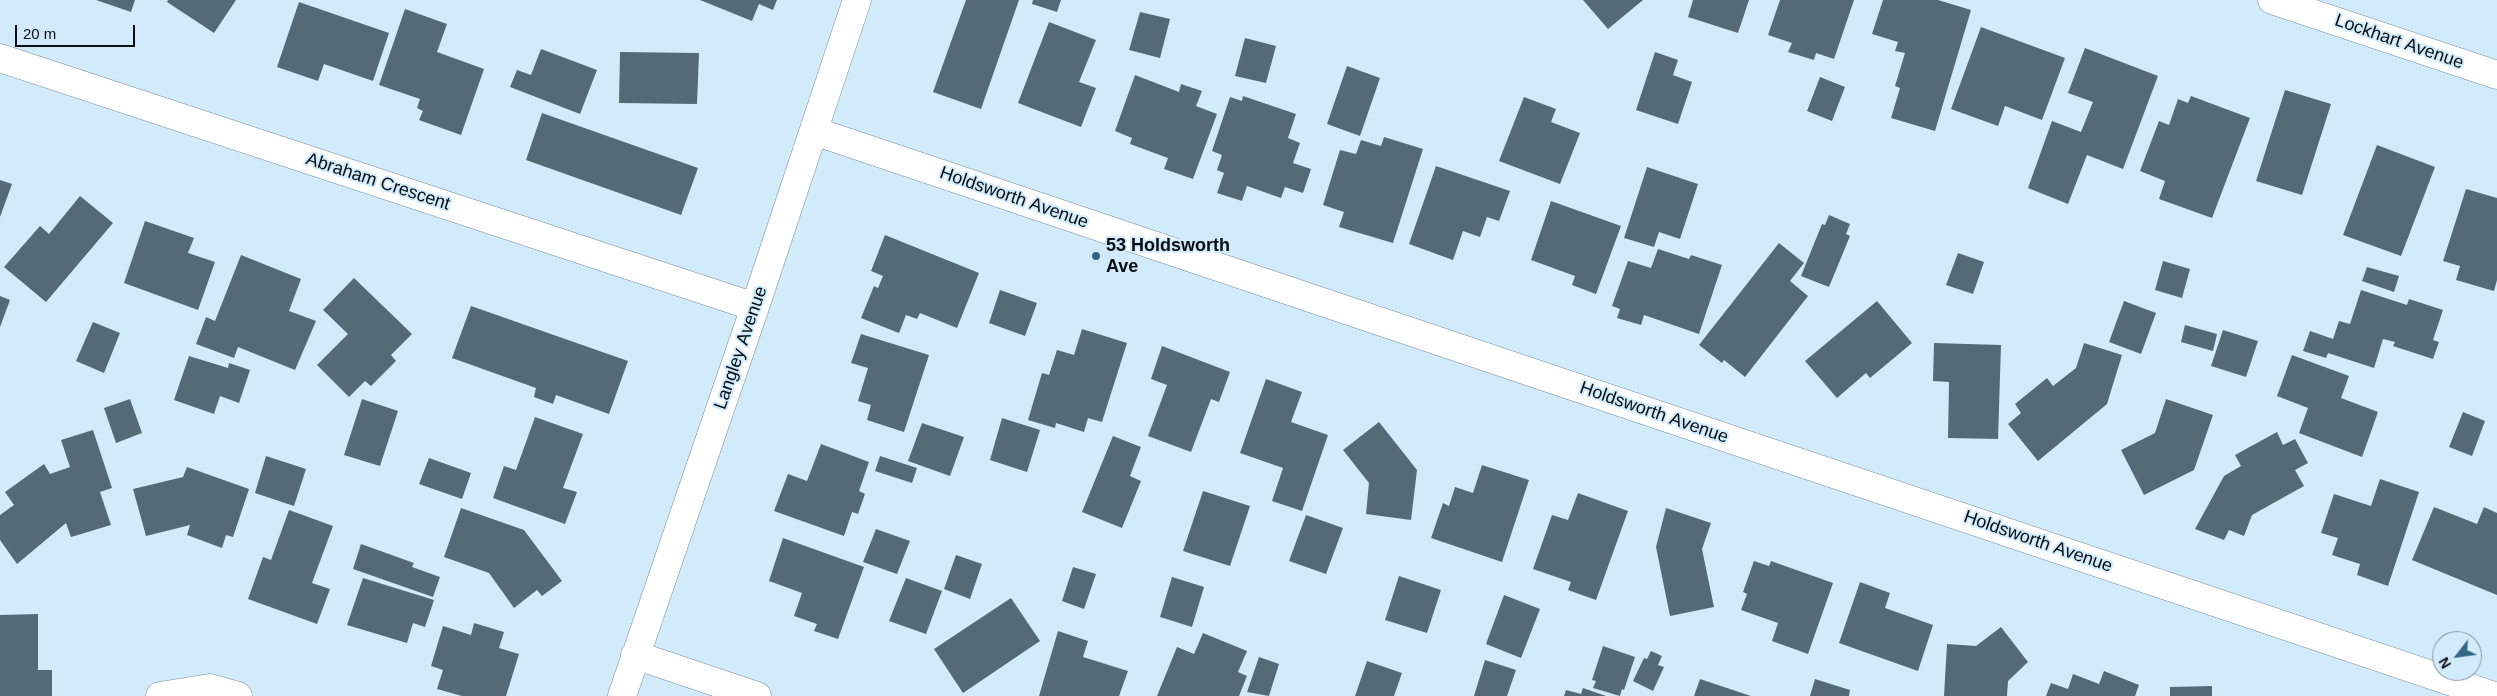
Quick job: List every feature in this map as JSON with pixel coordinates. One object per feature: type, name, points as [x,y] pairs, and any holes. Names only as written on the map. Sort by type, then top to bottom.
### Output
[{"type":"street","name":"Langley Avenue","points":[[622,696],[755,307],[857,0]]},
{"type":"street","name":"Lockhart Avenue","points":[[2272,0],[2497,75]]},
{"type":"street","name":"Abraham Crescent","points":[[0,58],[755,307]]},
{"type":"street","name":"Holdsworth Avenue","points":[[814,131],[2494,696]]},
{"type":"street","points":[[635,655],[757,696]]},
{"type":"street","points":[[160,696],[210,688],[238,696]]},
{"type":"building","points":[[96,0],[135,0],[131,12]]},
{"type":"building","points":[[168,0],[236,0],[214,33],[167,2]]},
{"type":"building","points":[[700,0],[777,0],[773,10],[759,4],[752,21]]},
{"type":"building","points":[[966,0],[1019,0],[981,109],[933,92]]},
{"type":"building","points":[[1033,0],[1061,0],[1057,12],[1032,4]]},
{"type":"building","points":[[1583,0],[1643,0],[1608,29]]},
{"type":"building","points":[[1693,0],[1749,0],[1738,33],[1688,17]]},
{"type":"building","points":[[1780,0],[1854,0],[1834,59],[1816,53],[1814,60],[1788,52],[1792,43],[1768,35]]},
{"type":"building","points":[[1883,0],[1938,0],[1971,10],[1935,131],[1891,118],[1900,88],[1895,86],[1905,53],[1895,51],[1898,42],[1872,34]]},
{"type":"building","points":[[299,2],[389,33],[373,81],[324,64],[318,81],[277,67]]},
{"type":"building","points":[[405,9],[447,24],[437,52],[484,69],[461,135],[419,120],[423,111],[417,108],[420,99],[379,85]]},
{"type":"building","points":[[1140,12],[1170,19],[1160,58],[1129,50]]},
{"type":"building","points":[[1049,22],[1096,40],[1079,82],[1096,88],[1081,127],[1018,103]]},
{"type":"building","points":[[1981,27],[2065,58],[2042,120],[2005,106],[1998,126],[1951,109]]},
{"type":"building","points":[[1245,38],[1276,46],[1266,83],[1235,76]]},
{"type":"building","points":[[2085,48],[2158,76],[2123,169],[2087,155],[2068,204],[2028,188],[2052,121],[2081,132],[2093,102],[2068,93]]},
{"type":"building","points":[[541,49],[597,70],[580,114],[510,87],[517,70],[531,75]]},
{"type":"building","points":[[620,52],[699,53],[697,104],[619,103]]},
{"type":"building","points":[[1655,52],[1678,60],[1673,75],[1692,82],[1678,124],[1636,110]]},
{"type":"building","points":[[1347,66],[1380,78],[1360,136],[1327,124]]},
{"type":"building","points":[[1135,75],[1179,92],[1181,84],[1202,91],[1196,106],[1217,114],[1193,179],[1164,169],[1168,158],[1130,144],[1132,138],[1115,131]]},
{"type":"building","points":[[1820,77],[1845,87],[1832,121],[1807,111]]},
{"type":"building","points":[[2285,90],[2331,104],[2302,195],[2256,181]]},
{"type":"building","points":[[1243,96],[1296,114],[1288,138],[1300,143],[1293,163],[1311,169],[1303,193],[1285,187],[1281,198],[1247,186],[1242,201],[1217,193],[1224,173],[1217,170],[1222,155],[1212,151],[1230,97],[1242,101]]},
{"type":"building","points":[[2191,96],[2250,118],[2212,218],[2159,199],[2165,181],[2140,171],[2159,121],[2169,125],[2178,99],[2188,103]]},
{"type":"building","points":[[1524,97],[1556,109],[1551,122],[1580,133],[1560,184],[1499,161]]},
{"type":"building","points":[[542,113],[698,168],[681,215],[526,160]]},
{"type":"building","points":[[1384,137],[1423,149],[1393,243],[1339,227],[1344,212],[1323,205],[1340,150],[1356,154],[1361,140],[1381,146]]},
{"type":"building","points":[[2377,145],[2435,167],[2401,256],[2343,235]]},
{"type":"building","points":[[1436,166],[1510,191],[1499,221],[1487,217],[1480,237],[1463,231],[1453,260],[1409,244]]},
{"type":"building","points":[[1647,167],[1698,184],[1680,239],[1659,232],[1654,247],[1624,238]]},
{"type":"building","points":[[0,180],[12,184],[0,217]]},
{"type":"building","points":[[2466,189],[2497,198],[2497,280],[2494,291],[2456,280],[2460,266],[2443,261]]},
{"type":"building","points":[[80,196],[113,223],[46,302],[4,267],[40,226],[49,234]]},
{"type":"building","points":[[1551,201],[1621,226],[1596,294],[1572,285],[1575,276],[1531,260]]},
{"type":"building","points":[[1829,215],[1850,224],[1846,234],[1850,236],[1829,287],[1801,276],[1822,224],[1825,225]]},
{"type":"building","points":[[145,221],[194,238],[188,253],[215,262],[198,310],[124,283]]},
{"type":"building","points":[[885,235],[979,273],[957,328],[920,313],[917,319],[906,315],[899,333],[861,318],[874,286],[878,288],[883,276],[871,271]]},
{"type":"building","points":[[1779,243],[1804,263],[1790,281],[1808,296],[1745,377],[1724,360],[1722,363],[1699,345]]},
{"type":"building","points":[[1658,249],[1689,259],[1691,255],[1722,265],[1699,334],[1644,315],[1641,325],[1617,318],[1620,309],[1612,306],[1628,261],[1651,268]]},
{"type":"building","points":[[1958,253],[1984,262],[1973,294],[1946,285]]},
{"type":"building","points":[[241,255],[301,279],[289,311],[316,321],[295,370],[238,347],[234,358],[196,344],[206,317],[215,321]]},
{"type":"building","points":[[2163,261],[2190,269],[2182,298],[2155,290]]},
{"type":"building","points":[[2367,267],[2399,276],[2394,292],[2362,281]]},
{"type":"building","points":[[354,278],[412,334],[391,355],[396,361],[371,386],[365,381],[349,397],[317,365],[348,334],[323,310]]},
{"type":"building","points":[[1000,290],[1037,303],[1025,336],[989,323]]},
{"type":"building","points":[[2361,290],[2407,305],[2409,299],[2443,310],[2433,340],[2439,342],[2433,359],[2393,346],[2395,342],[2383,339],[2374,368],[2328,353],[2326,358],[2303,351],[2310,331],[2333,339],[2339,321],[2350,324]]},
{"type":"building","points":[[0,296],[10,300],[0,327]]},
{"type":"building","points":[[1877,301],[1912,343],[1870,378],[1866,373],[1837,398],[1805,361]]},
{"type":"building","points":[[2124,301],[2156,313],[2141,354],[2109,342]]},
{"type":"building","points":[[471,306],[628,361],[609,414],[556,395],[553,404],[534,397],[536,388],[452,358]]},
{"type":"building","points":[[93,322],[120,333],[104,373],[76,361]]},
{"type":"building","points":[[2185,325],[2217,334],[2213,351],[2181,342]]},
{"type":"building","points":[[1082,329],[1127,343],[1102,422],[1088,418],[1084,432],[1056,423],[1055,428],[1028,420],[1042,373],[1049,375],[1057,350],[1074,355]]},
{"type":"building","points":[[2223,330],[2258,341],[2246,377],[2211,366]]},
{"type":"building","points":[[861,334],[929,355],[904,432],[867,420],[871,405],[858,401],[868,368],[851,363]]},
{"type":"building","points":[[1934,343],[2001,345],[1998,439],[1948,438],[1949,382],[1933,381]]},
{"type":"building","points":[[2084,343],[2122,355],[2107,404],[2038,461],[2008,424],[2021,413],[2015,404],[2047,378],[2053,386],[2076,368]]},
{"type":"building","points":[[1162,346],[1230,372],[1219,402],[1211,399],[1191,452],[1148,436],[1167,385],[1151,379]]},
{"type":"building","points":[[2292,355],[2349,376],[2341,398],[2378,412],[2362,457],[2299,433],[2308,408],[2277,396]]},
{"type":"building","points":[[189,356],[228,368],[229,363],[250,370],[239,403],[220,396],[214,414],[174,400]]},
{"type":"building","points":[[1266,379],[1302,392],[1291,422],[1328,435],[1302,511],[1272,501],[1283,468],[1240,453]]},
{"type":"building","points":[[130,399],[142,433],[116,443],[104,408]]},
{"type":"building","points":[[362,399],[398,411],[380,466],[344,455]]},
{"type":"building","points":[[2166,399],[2213,415],[2194,470],[2144,495],[2121,450],[2155,433]]},
{"type":"building","points":[[2463,412],[2485,421],[2472,456],[2449,447]]},
{"type":"building","points":[[535,417],[583,434],[563,488],[577,492],[565,524],[493,498],[504,466],[516,470]]},
{"type":"building","points":[[1002,418],[1040,430],[1027,472],[990,460]]},
{"type":"building","points":[[1379,422],[1417,470],[1411,520],[1366,514],[1369,483],[1343,450]]},
{"type":"building","points":[[922,423],[964,437],[950,476],[908,461]]},
{"type":"building","points":[[93,430],[112,488],[100,492],[111,525],[71,537],[66,523],[17,564],[0,540],[0,515],[14,505],[5,492],[44,464],[50,474],[70,467],[61,440]]},
{"type":"building","points":[[2277,432],[2283,445],[2295,439],[2308,463],[2295,470],[2304,486],[2252,515],[2244,536],[2229,530],[2224,540],[2195,529],[2224,476],[2241,466],[2235,455]]},
{"type":"building","points":[[1113,436],[1141,447],[1130,476],[1141,481],[1122,528],[1082,512]]},
{"type":"building","points":[[821,444],[869,462],[859,491],[865,494],[858,514],[852,512],[844,536],[774,511],[788,474],[807,481]]},
{"type":"building","points":[[266,456],[306,469],[294,506],[255,493]]},
{"type":"building","points":[[880,456],[917,468],[912,483],[875,471]]},
{"type":"building","points":[[429,458],[471,473],[462,499],[419,484]]},
{"type":"building","points":[[1482,465],[1529,480],[1502,562],[1431,538],[1443,503],[1449,506],[1455,487],[1473,493]]},
{"type":"building","points":[[187,467],[249,489],[233,537],[226,535],[222,548],[187,535],[190,525],[146,536],[133,489],[183,477]]},
{"type":"building","points":[[2380,479],[2419,492],[2388,586],[2357,575],[2360,564],[2332,555],[2338,538],[2321,533],[2334,494],[2371,506]]},
{"type":"building","points":[[1203,491],[1250,506],[1230,566],[1183,551]]},
{"type":"building","points":[[1578,493],[1628,511],[1596,600],[1568,590],[1571,582],[1533,569],[1552,515],[1568,520]]},
{"type":"building","points":[[2434,507],[2477,524],[2484,507],[2497,513],[2497,595],[2412,560]]},
{"type":"building","points":[[461,508],[524,530],[562,581],[542,596],[537,590],[514,608],[489,573],[444,557]]},
{"type":"building","points":[[1666,508],[1711,523],[1702,549],[1714,607],[1670,616],[1656,547]]},
{"type":"building","points":[[289,510],[333,526],[312,583],[330,589],[317,624],[248,599],[263,557],[271,560]]},
{"type":"building","points":[[1306,515],[1343,528],[1326,574],[1289,561]]},
{"type":"building","points":[[876,529],[910,541],[897,574],[863,562]]},
{"type":"building","points":[[783,538],[864,567],[838,639],[814,631],[817,624],[794,616],[802,593],[769,581]]},
{"type":"building","points":[[361,544],[414,563],[412,567],[440,577],[433,597],[353,569]]},
{"type":"building","points":[[956,555],[982,564],[970,599],[944,589]]},
{"type":"building","points":[[1754,561],[1769,566],[1771,561],[1833,583],[1808,654],[1772,641],[1778,623],[1741,610],[1747,594],[1743,592]]},
{"type":"building","points":[[1073,567],[1096,574],[1084,609],[1062,601]]},
{"type":"building","points":[[1399,576],[1441,590],[1427,633],[1385,620]]},
{"type":"building","points":[[1172,577],[1204,587],[1192,627],[1160,617]]},
{"type":"building","points":[[363,578],[434,600],[425,627],[413,623],[407,643],[347,625]]},
{"type":"building","points":[[906,578],[942,591],[926,634],[889,621]]},
{"type":"building","points":[[1860,582],[1890,593],[1885,608],[1933,625],[1918,671],[1839,643]]},
{"type":"building","points":[[1504,595],[1540,609],[1521,658],[1486,644]]},
{"type":"building","points":[[1011,598],[1040,641],[963,693],[934,649]]},
{"type":"building","points":[[38,614],[38,670],[52,670],[52,696],[0,696],[0,615]]},
{"type":"building","points":[[474,623],[504,632],[499,648],[519,654],[506,696],[462,696],[437,689],[443,670],[431,666],[443,626],[471,635]]},
{"type":"building","points":[[2001,627],[2028,662],[2008,681],[2007,696],[1944,696],[1947,644],[1976,646]]},
{"type":"building","points":[[1058,631],[1088,641],[1083,657],[1128,671],[1119,696],[1039,696]]},
{"type":"building","points":[[1203,633],[1247,651],[1238,672],[1247,676],[1239,696],[1157,696],[1177,647],[1194,654]]},
{"type":"building","points":[[1603,646],[1635,657],[1624,690],[1622,689],[1620,696],[1593,688],[1596,681],[1592,680]]},
{"type":"building","points":[[1651,651],[1662,656],[1658,665],[1664,667],[1653,691],[1633,681],[1644,658],[1647,659]]},
{"type":"building","points":[[1259,657],[1279,664],[1269,696],[1247,692]]},
{"type":"building","points":[[1485,660],[1516,670],[1507,696],[1474,696]]},
{"type":"building","points":[[1367,661],[1402,673],[1394,696],[1355,696]]},
{"type":"building","points":[[2104,671],[2139,685],[2135,696],[2046,696],[2051,683],[2068,689],[2073,674],[2099,684]]},
{"type":"building","points":[[1700,679],[1751,696],[1694,696]]},
{"type":"building","points":[[1815,679],[1850,690],[1849,696],[1810,696]]},
{"type":"building","points":[[2212,686],[2212,696],[2170,696],[2170,687]]},
{"type":"building","points":[[1583,688],[1606,696],[1564,696],[1566,690],[1581,694]]},
{"type":"place","name":"53 Holdsworth Ave","points":[[1096,256]]}]
